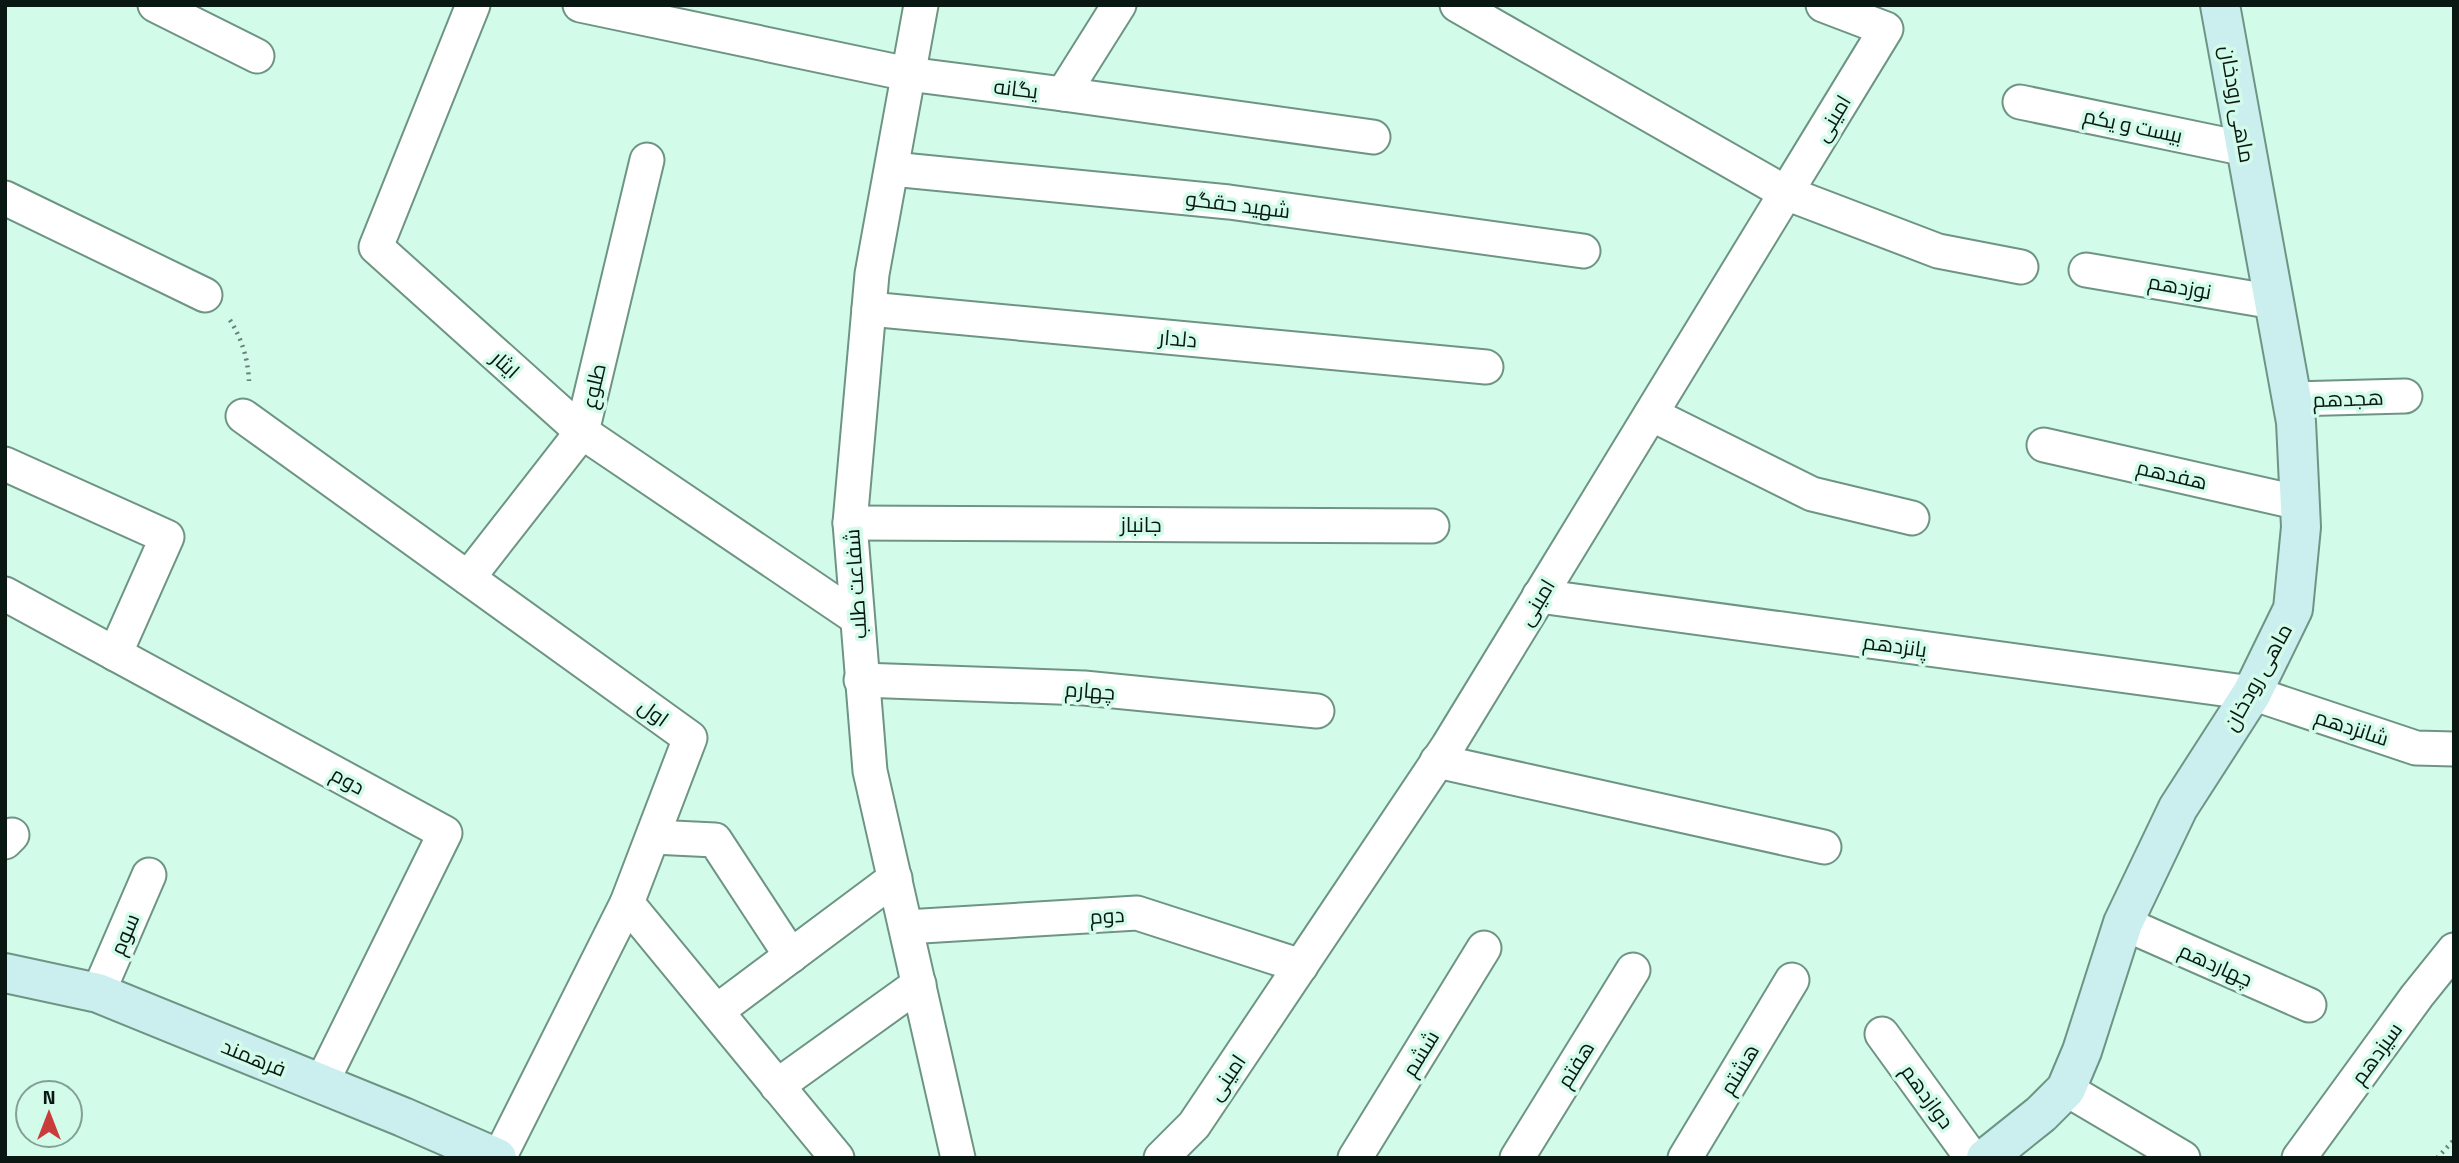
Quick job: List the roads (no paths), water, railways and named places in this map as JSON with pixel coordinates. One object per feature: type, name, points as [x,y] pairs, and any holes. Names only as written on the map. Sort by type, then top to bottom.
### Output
[{"type":"main road","name":"ماهی رودخان","points":[[1986,1158],[2041,1114],[2066,1089],[2082,1051],[2123,923],[2178,807],[2252,693],[2293,609],[2301,527],[2296,422],[2220,5]]},
{"type":"main road","name":"فرهمند","points":[[5,973],[98,993],[498,1158]]},
{"type":"street","points":[[155,5],[257,56]]},
{"type":"street","name":"ایثار","points":[[473,5],[376,247],[582,432],[857,618]]},
{"type":"street","points":[[580,5],[908,74]]},
{"type":"street","name":"شفاعت طلب","points":[[921,5],[872,274],[850,523],[870,771],[958,1158]]},
{"type":"street","name":"یگانه","points":[[908,74],[1063,94],[1119,5]]},
{"type":"street","points":[[1457,5],[1786,193],[1938,251],[2021,267]]},
{"type":"street","name":"امینی","points":[[1161,1158],[1194,1125],[1437,761],[1886,29],[1823,5]]},
{"type":"street","points":[[1063,94],[1373,137]]},
{"type":"street","name":"بیست و یکم","points":[[2020,102],[2246,149]]},
{"type":"street","name":"طلوع","points":[[468,578],[582,432],[647,160]]},
{"type":"street","name":"شهید حقگو","points":[[892,169],[1229,202],[1584,251]]},
{"type":"street","points":[[5,198],[205,295]]},
{"type":"street","name":"نوزدهم","points":[[2087,270],[2274,302]]},
{"type":"street","name":"دلدار","points":[[869,309],[1486,367]]},
{"type":"street","name":"هجدهم","points":[[2292,399],[2405,396]]},
{"type":"street","points":[[1651,414],[1812,494],[1912,518]]},
{"type":"street","name":"اول","points":[[243,416],[690,738],[627,903],[498,1158]]},
{"type":"street","name":"هفدهم","points":[[2044,445],[2300,503]]},
{"type":"street","points":[[5,464],[167,537],[115,653]]},
{"type":"street","name":"جانباز","points":[[850,523],[1432,526]]},
{"type":"street","name":"دوم","points":[[5,594],[444,833],[321,1084]]},
{"type":"street","name":"پانزدهم","points":[[1539,596],[2252,693]]},
{"type":"street","name":"چهارم","points":[[861,680],[1084,688],[1317,711]]},
{"type":"street","name":"شانزدهم","points":[[2252,693],[2416,748],[2454,749]]},
{"type":"street","points":[[1437,761],[1824,847]]},
{"type":"street","points":[[653,837],[715,840],[791,956]]},
{"type":"street","name":"سوم","points":[[98,993],[149,876]]},
{"type":"street","points":[[717,1011],[895,878]]},
{"type":"street","points":[[627,903],[837,1158]]},
{"type":"street","name":"دوم","points":[[906,927],[1137,913],[1301,966]]},
{"type":"street","name":"چهاردهم","points":[[2123,923],[2309,1005]]},
{"type":"street","name":"ششم","points":[[1355,1158],[1484,948]]},
{"type":"street","name":"سیزدهم","points":[[2299,1158],[2417,996],[2454,950]]},
{"type":"street","name":"هفتم","points":[[1517,1158],[1633,970]]},
{"type":"street","name":"هشتم","points":[[1685,1158],[1792,980]]},
{"type":"street","points":[[777,1086],[919,984]]},
{"type":"street","name":"دوازدهم","points":[[1882,1034],[1972,1158]]},
{"type":"street","points":[[2066,1089],[2183,1158]]}]
